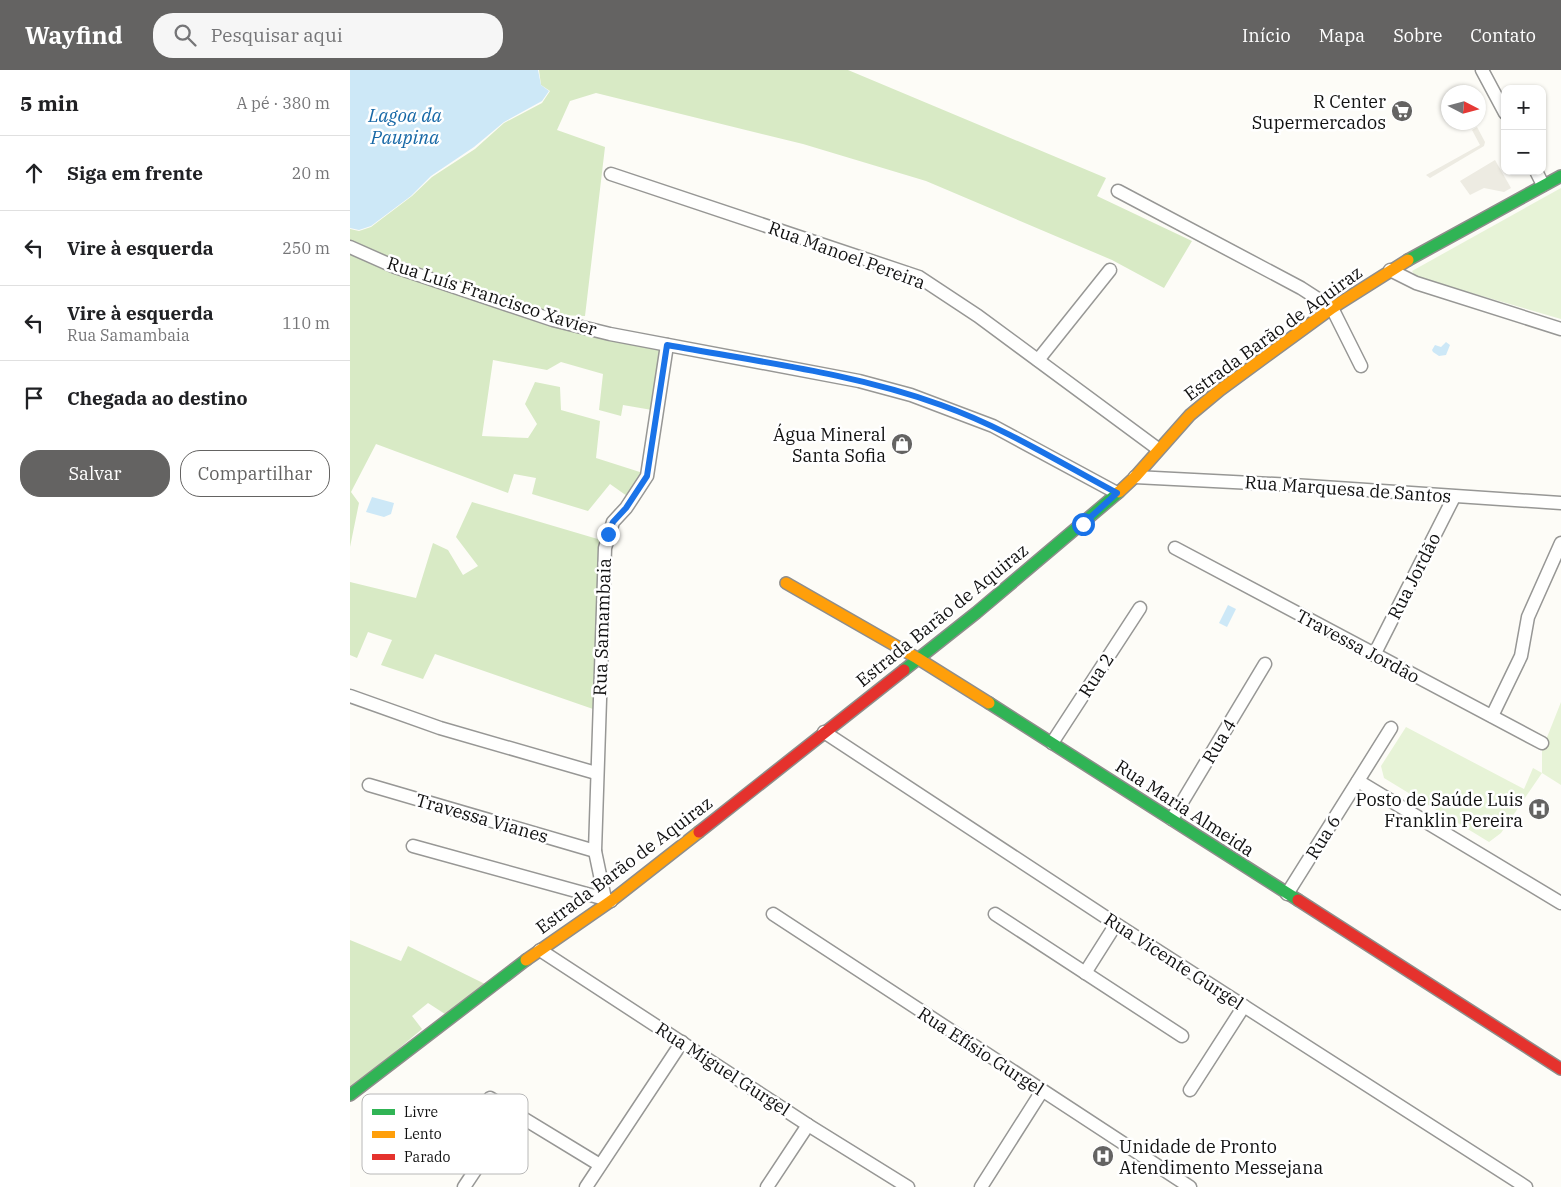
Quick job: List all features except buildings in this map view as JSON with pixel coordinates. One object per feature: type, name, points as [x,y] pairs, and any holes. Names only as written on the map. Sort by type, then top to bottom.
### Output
[{"type":"street","points":[[1482,70],[1501,106]]},
{"type":"street","name":"Rua Manoel Pereira","points":[[611,174],[919,277],[978,316],[1158,449]]},
{"type":"street","points":[[1538,175],[1543,185]]},
{"type":"street","name":"Estrada Barão de Aquiraz","points":[[350,1095],[608,900],[824,732],[1060,543],[1135,477],[1158,449],[1190,416],[1220,390],[1332,308],[1390,270],[1561,176]]},
{"type":"street","points":[[1118,191],[1301,288],[1332,308],[1361,366]]},
{"type":"street","name":"Rua Luís Francisco Xavier","points":[[350,247],[395,267],[553,320],[667,345],[859,381],[910,395],[993,426],[1117,493]]},
{"type":"street","points":[[1038,360],[1110,270]]},
{"type":"street","points":[[1390,270],[1416,283],[1561,329]]},
{"type":"street","name":"Rua Samambaia","points":[[608,900],[595,851],[596,773],[605,548],[613,522],[626,508],[647,476],[667,345]]},
{"type":"street","name":"Rua Marquesa de Santos","points":[[1135,477],[1293,485],[1561,503]]},
{"type":"street","name":"Rua Jordão","points":[[1374,656],[1454,497]]},
{"type":"street","points":[[1492,716],[1521,656],[1528,617],[1561,543]]},
{"type":"street","name":"Travessa Jordão","points":[[1175,548],[1374,656],[1542,743]]},
{"type":"street","name":"Rua Maria Almeida","points":[[786,583],[917,658],[1436,987],[1561,1069]]},
{"type":"street","name":"Rua 2","points":[[1052,743],[1140,608]]},
{"type":"street","name":"Rua 4","points":[[1172,819],[1265,664]]},
{"type":"street","points":[[350,696],[440,728],[596,773]]},
{"type":"street","name":"Rua 6","points":[[1287,894],[1392,728]]},
{"type":"street","name":"Rua Vicente Gurgel","points":[[824,732],[1116,924],[1526,1187]]},
{"type":"street","points":[[1358,781],[1561,903]]},
{"type":"street","name":"Travessa Vianes","points":[[369,785],[595,851]]},
{"type":"street","points":[[413,846],[608,900]]},
{"type":"street","name":"Rua Efísio Gurgel","points":[[773,914],[1190,1187]]},
{"type":"street","points":[[995,914],[1182,1036]]},
{"type":"street","points":[[1085,973],[1116,924]]},
{"type":"street","name":"Rua Miguel Gurgel","points":[[540,950],[808,1125],[908,1187]]},
{"type":"street","points":[[1190,1090],[1244,1006]]},
{"type":"street","points":[[586,1187],[682,1042]]},
{"type":"street","points":[[981,1187],[1042,1091]]},
{"type":"street","points":[[528,1121],[600,1166]]},
{"type":"street","points":[[767,1187],[808,1125]]},
{"type":"street","points":[[464,1187],[473,1174]]},
{"type":"green space","points":[[539,70],[848,70],[1106,178],[1097,196],[1192,241],[1164,288],[1112,260],[926,181],[803,144],[596,93],[570,101],[557,130],[605,147],[585,316],[558,315],[350,246],[350,229],[359,231],[371,227],[412,196],[432,177],[475,149],[504,123],[542,103],[550,91],[541,85]]},
{"type":"green space","points":[[1561,188],[1561,319],[1416,277],[1412,271]]},
{"type":"green space","points":[[350,252],[367,262],[411,278],[664,348],[652,410],[623,405],[621,416],[599,410],[603,374],[561,362],[547,370],[493,360],[482,436],[528,438],[537,424],[525,404],[535,382],[560,387],[561,410],[600,421],[596,458],[643,473],[627,496],[610,484],[588,511],[532,494],[536,478],[514,474],[508,493],[376,444],[351,492],[359,503],[350,547]]},
{"type":"green space","points":[[472,502],[601,540],[593,709],[435,654],[423,679],[381,665],[392,640],[368,632],[357,658],[350,655],[350,582],[416,598],[433,543],[448,550],[463,575],[478,566],[456,537]]},
{"type":"green space","points":[[1561,702],[1561,785],[1542,773],[1542,750]]},
{"type":"green space","points":[[1406,727],[1524,789],[1533,768],[1542,773],[1501,833],[1489,842],[1384,778],[1381,766]]},
{"type":"green space","points":[[350,940],[401,961],[408,946],[485,984],[445,1014],[428,1003],[412,1016],[422,1029],[350,1090]]},
{"type":"shaded area","points":[[1472,130],[1479,130],[1485,142],[1484,146],[1430,178],[1426,175],[1480,145]]},
{"type":"shaded area","points":[[1495,160],[1501,170],[1501,175],[1504,175],[1511,188],[1504,192],[1484,188],[1470,195],[1460,181]]},
{"type":"water","name":"Lagoa da Paupina","points":[[350,70],[538,70],[541,85],[549,91],[542,101],[504,122],[474,147],[431,176],[411,196],[371,226],[359,230],[350,228]]},
{"type":"water","points":[[1446,342],[1450,345],[1446,355],[1439,356],[1433,352],[1432,350],[1435,345],[1441,347]]},
{"type":"water","points":[[372,497],[394,503],[391,514],[384,517],[366,512]]},
{"type":"water","points":[[1228,605],[1236,609],[1227,627],[1219,623]]},
{"type":"traffic: fast","points":[[1408,260],[1561,176]]},
{"type":"traffic: fast","points":[[904,670],[976,613],[1119,492]]},
{"type":"traffic: fast","points":[[989,703],[1298,900]]},
{"type":"traffic: fast","points":[[350,1095],[526,960]]},
{"type":"traffic: slow","points":[[1119,492],[1135,477],[1190,415],[1220,390],[1332,308],[1408,260]]},
{"type":"traffic: slow","points":[[786,583],[917,658],[989,703]]},
{"type":"traffic: slow","points":[[526,960],[611,901],[699,832]]},
{"type":"traffic: jam","points":[[699,832],[904,670]]},
{"type":"traffic: jam","points":[[1298,900],[1561,1069]]},
{"type":"place","name":"R Center Supermercados","points":[[1402,111]]},
{"type":"place","name":"Água Mineral Santa Sofia","points":[[902,444]]},
{"type":"place","name":"Posto de Saúde Luis Franklin Pereira","points":[[1539,809]]},
{"type":"place","name":"Unidade de Pronto Atendimento Messejana","points":[[1103,1156]]},
{"type":"route","points":[[608,534],[613,522],[640,490],[647,476],[667,345],[859,381],[910,395],[966,414],[993,426],[1117,493],[1083,524]]}]
